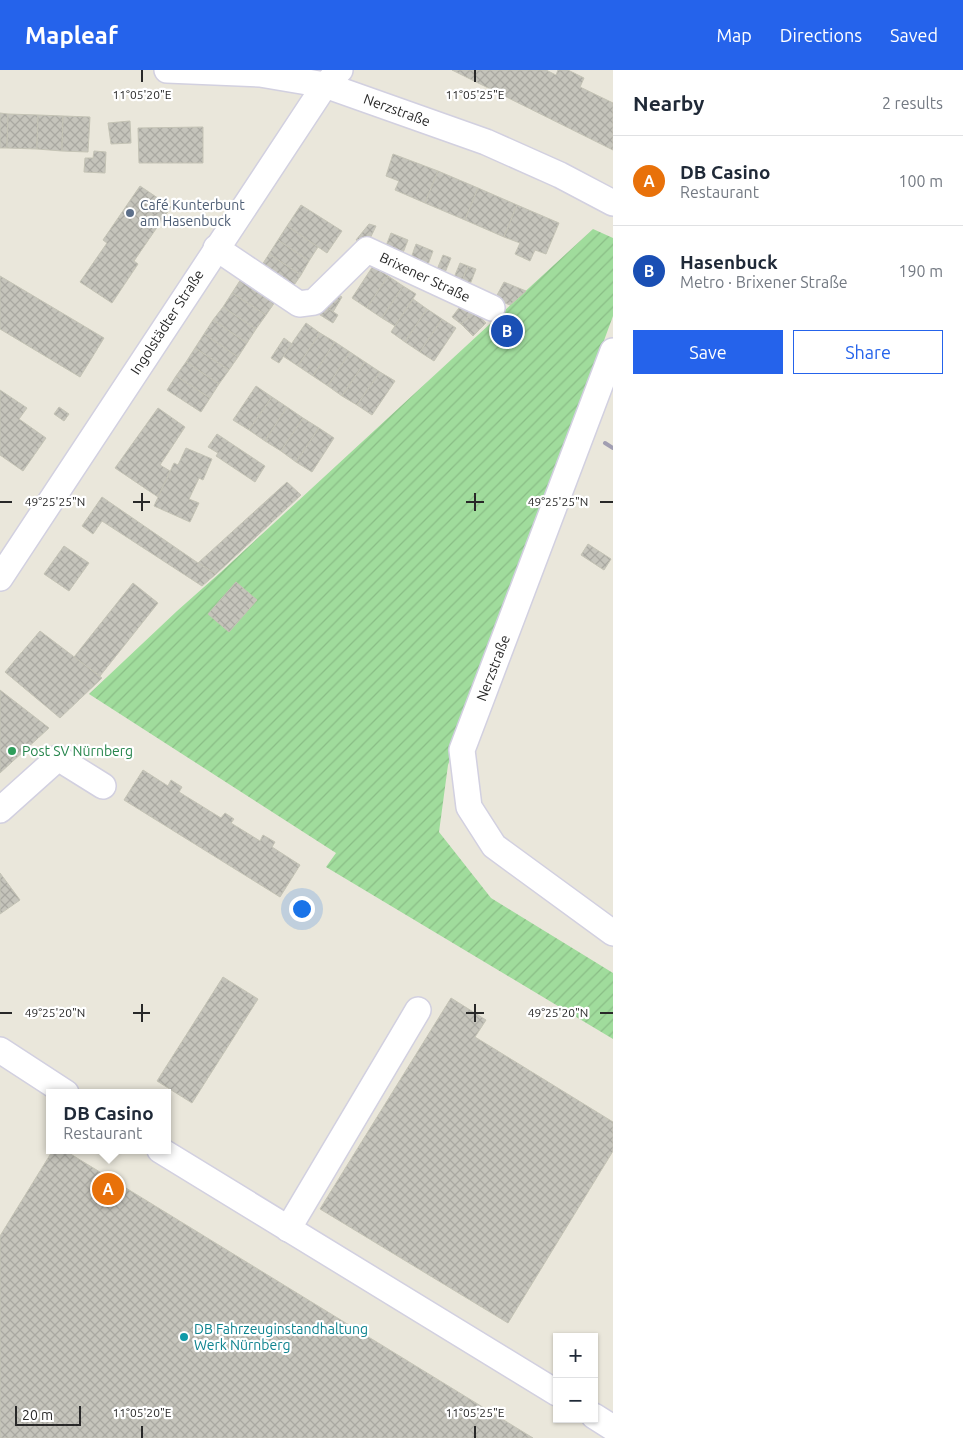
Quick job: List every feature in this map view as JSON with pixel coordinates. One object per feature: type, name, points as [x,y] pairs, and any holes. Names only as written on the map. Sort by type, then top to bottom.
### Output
[{"type":"street","name":"Nerzstraße","points":[[167,70],[332,77],[368,98],[486,142],[560,175],[613,203]]},
{"type":"street","name":"Ingolstädter Straße","points":[[0,578],[216,248],[332,77]]},
{"type":"street","name":"Brixener Straße","points":[[216,248],[299,304],[314,302],[368,250],[492,308]]},
{"type":"street","name":"Nerzstraße","points":[[613,351],[462,750],[469,807],[494,846],[613,932]]},
{"type":"street","points":[[0,810],[58,758],[103,786]]},
{"type":"street","points":[[288,1229],[418,1010]]},
{"type":"street","points":[[0,1050],[60,1089]]},
{"type":"street","points":[[166,1154],[553,1391]]},
{"type":"street","points":[[598,1419],[613,1428]]},
{"type":"green space","points":[[593,229],[613,238],[613,316],[448,765],[439,832],[491,898],[613,973],[613,1039],[326,867],[336,853],[89,694]]},
{"type":"building","points":[[452,70],[546,70],[556,75],[558,70],[568,70],[584,78],[580,87],[613,103],[613,150]]},
{"type":"building","points":[[0,113],[8,114],[7,148],[0,148]]},
{"type":"building","points":[[8,114],[38,115],[37,149],[7,148]]},
{"type":"building","points":[[38,115],[63,116],[62,151],[37,149]]},
{"type":"building","points":[[63,116],[90,117],[88,152],[62,151]]},
{"type":"building","points":[[130,121],[131,143],[111,144],[108,123]]},
{"type":"building","points":[[203,127],[203,163],[139,163],[138,128]]},
{"type":"building","points":[[94,151],[106,152],[105,173],[84,172],[85,158],[93,158]]},
{"type":"building","points":[[393,154],[438,171],[425,203],[395,190],[399,181],[386,176]]},
{"type":"building","points":[[438,171],[478,188],[465,220],[425,203]]},
{"type":"building","points":[[140,186],[171,207],[134,261],[138,264],[112,303],[80,282],[107,243],[103,240]]},
{"type":"building","points":[[478,188],[517,205],[504,237],[465,220]]},
{"type":"building","points":[[301,205],[342,231],[327,253],[287,226]]},
{"type":"building","points":[[517,205],[559,223],[546,254],[535,250],[530,261],[515,254],[520,243],[504,237]]},
{"type":"building","points":[[369,224],[376,226],[367,245],[356,240]]},
{"type":"building","points":[[287,226],[318,247],[309,261],[278,240]]},
{"type":"building","points":[[391,233],[408,240],[401,258],[384,251]]},
{"type":"building","points":[[278,240],[309,261],[301,275],[269,254]]},
{"type":"building","points":[[416,244],[433,251],[427,267],[410,261]]},
{"type":"building","points":[[269,254],[301,275],[292,288],[260,268]]},
{"type":"building","points":[[443,255],[451,258],[444,275],[436,272]]},
{"type":"building","points":[[460,263],[468,266],[461,284],[453,280]]},
{"type":"building","points":[[373,266],[388,276],[367,308],[352,298]]},
{"type":"building","points":[[468,266],[476,269],[469,287],[461,284]]},
{"type":"building","points":[[0,276],[104,338],[80,377],[0,329]]},
{"type":"building","points":[[388,276],[403,286],[382,318],[367,308]]},
{"type":"building","points":[[241,279],[275,302],[266,315],[232,293]]},
{"type":"building","points":[[504,282],[526,291],[510,305],[495,299]]},
{"type":"building","points":[[403,286],[416,294],[395,326],[382,318]]},
{"type":"building","points":[[334,292],[342,297],[333,312],[324,306]]},
{"type":"building","points":[[232,293],[266,315],[256,329],[223,307]]},
{"type":"building","points":[[413,299],[427,309],[405,342],[391,332]]},
{"type":"building","points":[[462,304],[475,311],[461,324],[452,317]]},
{"type":"building","points":[[323,305],[338,315],[333,323],[317,313]]},
{"type":"building","points":[[223,307],[256,329],[247,343],[213,320]]},
{"type":"building","points":[[427,309],[442,319],[420,352],[405,342]]},
{"type":"building","points":[[475,311],[486,323],[473,336],[461,324]]},
{"type":"building","points":[[442,319],[456,328],[434,361],[420,352]]},
{"type":"building","points":[[213,320],[247,343],[238,357],[204,334]]},
{"type":"building","points":[[306,323],[320,333],[298,366],[283,356]]},
{"type":"building","points":[[320,333],[335,342],[313,376],[298,366]]},
{"type":"building","points":[[204,334],[238,357],[229,370],[195,348]]},
{"type":"building","points":[[284,338],[292,344],[279,363],[271,358]]},
{"type":"building","points":[[335,342],[350,352],[328,386],[313,376]]},
{"type":"building","points":[[195,348],[229,370],[219,384],[186,362]]},
{"type":"building","points":[[350,352],[365,362],[342,396],[328,386]]},
{"type":"building","points":[[186,362],[219,384],[210,398],[176,376]]},
{"type":"building","points":[[365,362],[380,372],[357,405],[342,396]]},
{"type":"building","points":[[380,372],[395,381],[372,415],[357,405]]},
{"type":"building","points":[[176,376],[210,398],[201,412],[167,390]]},
{"type":"building","points":[[256,386],[272,397],[249,430],[233,420]]},
{"type":"building","points":[[0,390],[27,408],[19,419],[46,438],[23,471],[0,455]]},
{"type":"building","points":[[272,397],[287,407],[265,441],[249,430]]},
{"type":"building","points":[[59,407],[69,414],[64,421],[54,414]]},
{"type":"building","points":[[287,407],[303,418],[281,451],[265,441]]},
{"type":"building","points":[[158,408],[185,427],[160,465],[170,471],[158,497],[115,468]]},
{"type":"building","points":[[303,418],[319,428],[296,462],[281,451]]},
{"type":"building","points":[[319,428],[334,438],[312,472],[296,462]]},
{"type":"building","points":[[217,434],[265,466],[255,482],[216,456],[218,453],[208,447]]},
{"type":"building","points":[[186,448],[212,459],[203,480],[199,478],[189,499],[199,503],[190,522],[154,506],[174,463],[178,465]]},
{"type":"building","points":[[287,482],[301,495],[216,574],[198,563]]},
{"type":"building","points":[[102,497],[216,574],[202,586],[102,521],[93,534],[82,526]]},
{"type":"building","points":[[588,544],[611,559],[604,570],[581,555]]},
{"type":"building","points":[[64,546],[89,563],[69,591],[44,574]]},
{"type":"building","points":[[236,582],[257,600],[229,632],[208,614]]},
{"type":"building","points":[[133,583],[158,603],[100,676],[74,657]]},
{"type":"building","points":[[40,631],[102,678],[60,718],[5,672]]},
{"type":"building","name":"Post SV Nürnberg","points":[[0,690],[49,728],[0,773]]},
{"type":"building","points":[[143,770],[168,786],[171,780],[182,787],[179,792],[221,818],[225,813],[234,819],[231,823],[260,841],[263,835],[275,842],[272,847],[300,865],[280,897],[124,800]]},
{"type":"building","points":[[0,873],[20,900],[0,914]]},
{"type":"building","points":[[223,977],[258,999],[192,1103],[157,1081]]},
{"type":"building","points":[[451,998],[486,1020],[475,1037],[613,1122],[613,1151],[508,1323],[320,1209]]},
{"type":"building","name":"DB Fahrzeuginstandhaltung Werk Nürnberg","points":[[51,1154],[71,1154],[533,1438],[0,1438],[0,1236]]},
{"type":"railway","points":[[605,443],[613,448]]},
{"type":"place","name":"Café Kunterbunt am Hasenbuck","points":[[130,213]]},
{"type":"place","name":"Hasenbuck","points":[[507,331]]},
{"type":"place","name":"Post SV Nürnberg","points":[[12,751]]},
{"type":"place","name":"DB Casino","points":[[108,1189]]},
{"type":"place","name":"DB Fahrzeuginstandhaltung Werk Nürnberg","points":[[184,1337]]}]
